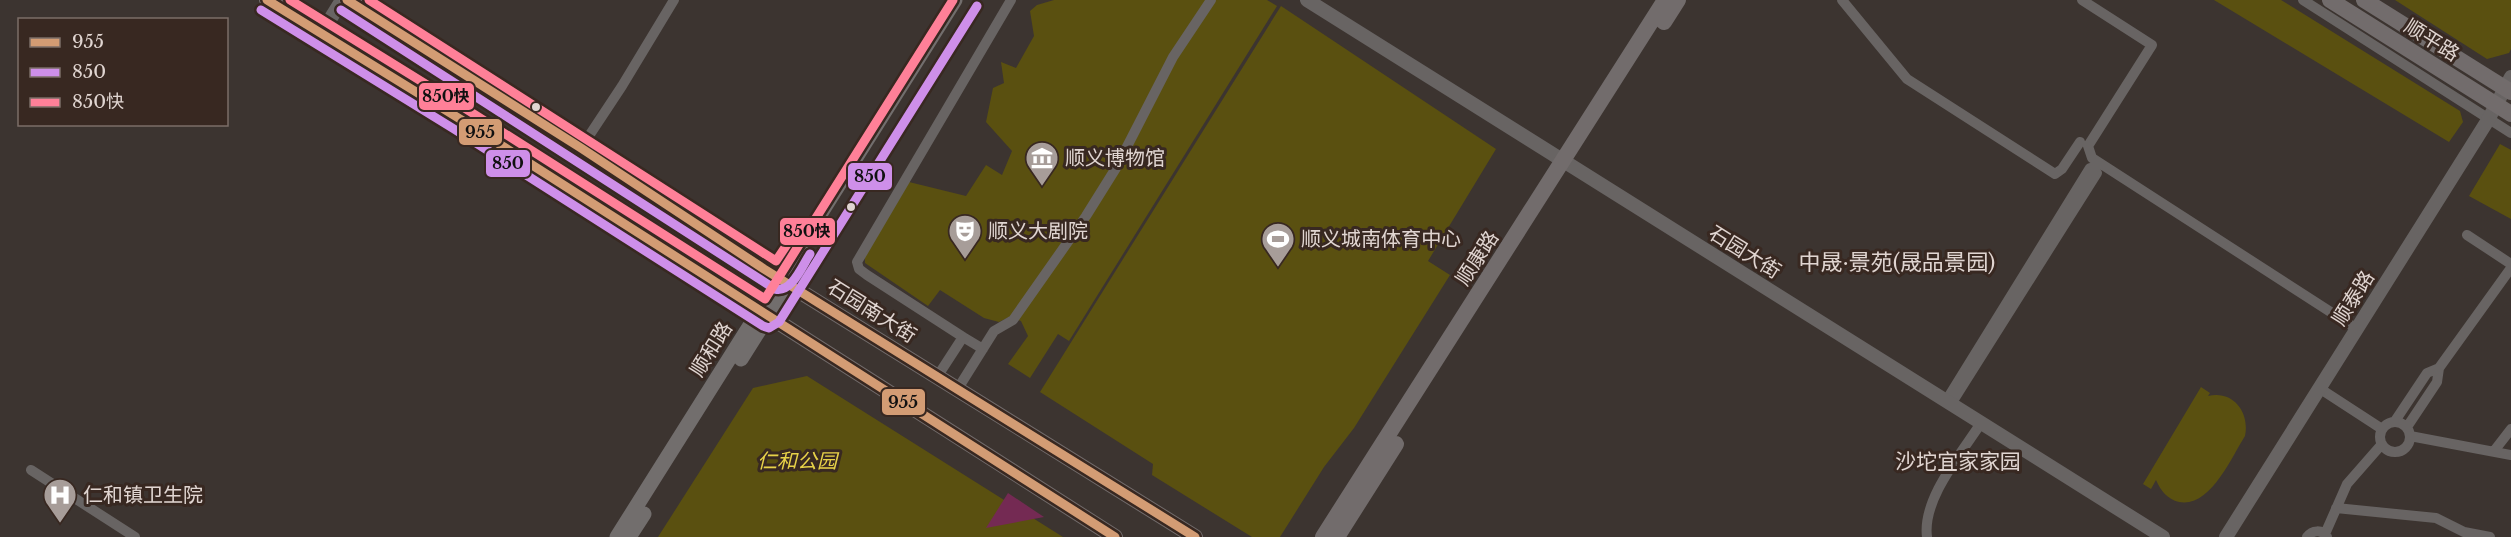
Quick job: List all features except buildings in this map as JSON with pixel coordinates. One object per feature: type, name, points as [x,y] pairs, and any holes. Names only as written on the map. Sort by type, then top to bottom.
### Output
[{"type":"main road","points":[[267,0],[460,119],[1114,537]]},
{"type":"main road","name":"石园南大街","points":[[345,0],[581,148],[784,281],[1195,537]]},
{"type":"main road","name":"顺和路","points":[[629,537],[955,0]]},
{"type":"main road","name":"顺和路","points":[[784,281],[967,0]]},
{"type":"main road","name":"顺康路","points":[[1337,537],[1568,164],[1665,0]]},
{"type":"main road","name":"顺康路","points":[[1323,537],[1678,0]]},
{"type":"main road","name":"顺平路","points":[[2330,0],[2492,113],[2511,114]]},
{"type":"main road","name":"顺平路","points":[[2364,0],[2509,86]]},
{"type":"main road","name":"顺和路","points":[[617,537],[764,313]]},
{"type":"street","points":[[321,34],[345,0]]},
{"type":"street","points":[[581,148],[674,0]]},
{"type":"street","points":[[983,349],[867,275],[856,262],[1011,0]]},
{"type":"street","points":[[957,390],[994,331],[1013,320],[1086,216],[1116,168],[1173,57],[1211,0]]},
{"type":"street","name":"石园大街","points":[[1307,0],[2163,537]]},
{"type":"street","points":[[1842,0],[1907,79],[2055,174],[2062,169],[2080,142]]},
{"type":"street","points":[[2082,0],[2152,45],[2088,146],[2092,158],[2357,329]]},
{"type":"street","points":[[2303,0],[2492,113],[2511,133]]},
{"type":"street","name":"顺泰路","points":[[2226,537],[2509,86]]},
{"type":"street","points":[[1949,403],[2093,170]]},
{"type":"street","points":[[2439,368],[2427,374],[2395,421],[2382,429],[2380,439],[2388,450],[2397,452],[2407,446],[2409,432],[2437,382],[2439,368],[2511,266],[2468,235]]},
{"type":"street","points":[[937,377],[963,337]]},
{"type":"street","points":[[2319,388],[2382,429]]},
{"type":"street","points":[[2395,421],[2409,432],[2511,455]]},
{"type":"street","points":[[1927,537],[1926,529],[1934,496],[1981,423]]},
{"type":"street","points":[[2494,451],[2511,429]]},
{"type":"street","points":[[2307,537],[2315,531],[2326,536],[2347,483],[2382,444]]},
{"type":"street","points":[[31,470],[135,537]]},
{"type":"street","points":[[2337,508],[2436,518],[2464,532],[2490,537]]},
{"type":"green space","points":[[1054,0],[1267,0],[1277,6],[1069,341],[1058,334],[1030,378],[1008,364],[1028,336],[1021,321],[1009,317],[999,322],[984,318],[940,290],[928,306],[865,263],[865,257],[909,182],[966,196],[986,165],[1002,175],[1012,151],[986,122],[993,88],[1004,83],[1001,62],[1016,68],[1034,36],[1030,11],[1037,5]]},
{"type":"green space","points":[[2214,0],[2281,0],[2460,111],[2463,122],[2449,142]]},
{"type":"green space","points":[[2395,0],[2511,0],[2511,49],[2509,53],[2487,59]]},
{"type":"green space","name":"顺义城南体育中心","points":[[1281,6],[1496,149],[1428,261],[1450,275],[1354,428],[1324,467],[1280,537],[1252,537],[1152,475],[1153,464],[1040,392]]},
{"type":"green space","points":[[2500,144],[2511,150],[2511,219],[2469,196]]},
{"type":"green space","name":"仁和公园","points":[[807,376],[1063,537],[658,537],[753,388]]},
{"type":"green space","points":[[2201,387],[2210,393],[2208,396],[2225,396],[2238,405],[2245,419],[2245,436],[2210,490],[2190,502],[2179,502],[2165,494],[2156,480],[2151,489],[2143,484]]},
{"type":"shaded area","points":[[1008,493],[1044,517],[986,528]]},
{"type":"transit line","name":"955","points":[[267,0],[460,119],[1115,537]]},
{"type":"transit line","name":"850快","points":[[290,0],[765,299],[953,0]]},
{"type":"transit line","name":"955","points":[[347,0],[581,148],[764,269],[1195,537]]},
{"type":"transit line","name":"850快","points":[[369,0],[776,261],[790,240]]},
{"type":"transit line","name":"850","points":[[261,10],[769,328],[779,322],[977,6]]},
{"type":"transit line","name":"850","points":[[341,10],[775,289],[787,287],[810,254]]},
{"type":"place","name":"顺义博物馆","points":[[1042,187]]},
{"type":"place","name":"顺义大剧院","points":[[965,260]]},
{"type":"place","name":"顺义城南体育中心","points":[[1278,268]]},
{"type":"place","name":"仁和镇卫生院","points":[[60,524]]},
{"type":"district","name":"中晟·景苑(晟品景园)","points":[[1897,262]]},
{"type":"district","name":"沙坨宜家家园","points":[[1958,462]]}]
